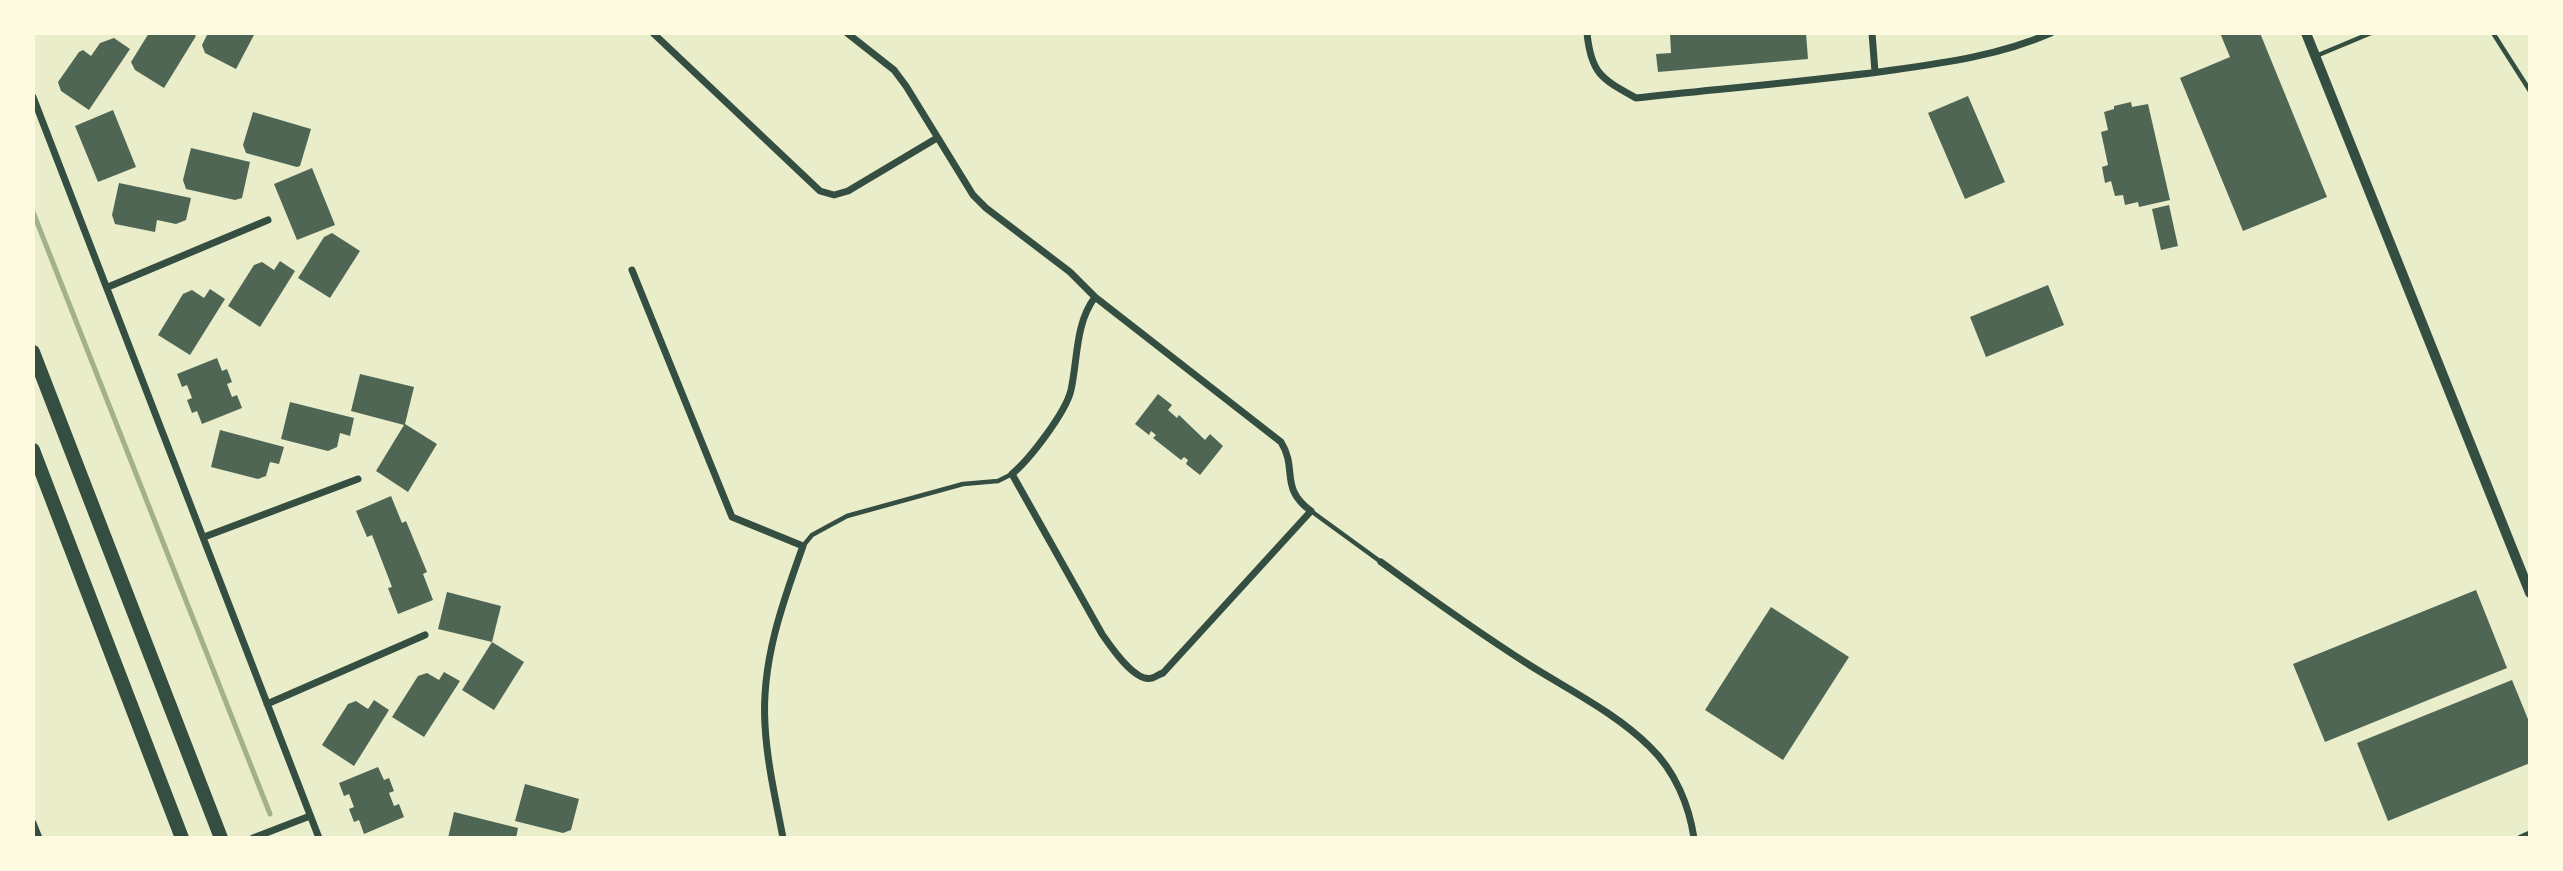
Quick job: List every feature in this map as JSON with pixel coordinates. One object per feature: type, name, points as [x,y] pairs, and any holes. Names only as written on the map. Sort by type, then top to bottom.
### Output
[{"type":"main road","points":[[34,354],[221,838]]},
{"type":"main road","points":[[33,450],[182,838]]},
{"type":"street","points":[[653,33],[820,191],[834,195],[848,191],[937,138]]},
{"type":"street","points":[[847,33],[894,70],[973,195],[986,208],[1281,442],[1287,453],[1290,484],[1298,502],[1311,511],[1163,673],[1152,679],[1139,677],[1115,653],[1102,634],[1012,474],[1066,406],[1071,391],[1082,321],[1096,297]]},
{"type":"street","points":[[1587,33],[1590,60],[1609,83],[1636,97],[1875,72],[1997,53],[2051,33]]},
{"type":"street","points":[[1872,33],[1875,72]]},
{"type":"street","points":[[2306,33],[2530,593]]},
{"type":"street","points":[[33,97],[319,838]]},
{"type":"street","points":[[108,287],[268,220]]},
{"type":"street","points":[[632,270],[733,517],[803,547],[772,642],[765,685],[769,760],[783,838]]},
{"type":"street","points":[[204,537],[358,479]]},
{"type":"street","points":[[1381,562],[1468,626],[1627,728],[1651,748],[1670,771],[1683,796],[1694,838]]},
{"type":"street","points":[[267,704],[425,635]]},
{"type":"street","points":[[253,838],[310,816]]},
{"type":"street","points":[[33,823],[39,838]]},
{"type":"street","points":[[2521,838],[2530,834]]},
{"type":"lane","points":[[2315,56],[2371,33]]},
{"type":"lane","points":[[2493,33],[2530,91]]},
{"type":"lane","points":[[803,547],[828,524],[847,516],[964,484],[998,481],[1012,474]]},
{"type":"lane","points":[[1311,511],[1381,562]]},
{"type":"building","points":[[149,33],[192,33],[196,36],[164,88],[135,70],[131,62]]},
{"type":"building","points":[[208,33],[255,33],[236,69],[205,53],[202,45]]},
{"type":"building","points":[[1670,33],[1806,33],[1808,59],[1658,72],[1656,54],[1671,53]]},
{"type":"building","points":[[2220,33],[2260,33],[2327,197],[2243,231],[2180,78],[2230,57]]},
{"type":"building","points":[[114,38],[130,49],[89,110],[61,91],[58,82],[79,52],[83,50],[91,56],[100,43]]},
{"type":"building","points":[[1968,96],[2005,182],[1965,199],[1928,113]]},
{"type":"building","points":[[2131,102],[2132,107],[2148,104],[2170,200],[2139,207],[2138,202],[2125,205],[2123,195],[2115,196],[2111,181],[2105,183],[2102,167],[2108,165],[2101,132],[2108,130],[2104,112],[2114,109],[2114,106]]},
{"type":"building","points":[[113,110],[136,167],[98,182],[75,126]]},
{"type":"building","points":[[253,112],[311,129],[300,166],[246,153],[243,145]]},
{"type":"building","points":[[191,148],[250,162],[242,198],[235,200],[186,189],[183,180]]},
{"type":"building","points":[[312,168],[335,225],[297,240],[274,184]]},
{"type":"building","points":[[119,183],[191,198],[186,220],[176,224],[157,220],[155,232],[115,224],[112,215]]},
{"type":"building","points":[[2169,205],[2178,246],[2161,250],[2152,209]]},
{"type":"building","points":[[332,233],[360,251],[330,298],[298,278],[324,237]]},
{"type":"building","points":[[280,261],[295,271],[260,327],[228,306],[254,265],[262,262],[274,270]]},
{"type":"building","points":[[2048,285],[2064,325],[1986,357],[1970,317]]},
{"type":"building","points":[[210,289],[225,299],[190,355],[158,335],[183,294],[192,290],[204,298]]},
{"type":"building","points":[[217,358],[222,371],[227,369],[232,382],[227,384],[232,397],[237,395],[242,408],[202,424],[197,411],[192,413],[187,400],[192,398],[187,385],[182,387],[177,374]]},
{"type":"building","points":[[360,374],[414,387],[405,424],[437,444],[408,492],[376,471],[404,425],[351,411]]},
{"type":"building","points":[[1158,394],[1172,405],[1168,410],[1177,418],[1179,415],[1205,440],[1210,434],[1223,446],[1200,475],[1186,464],[1188,460],[1184,457],[1181,460],[1153,438],[1156,435],[1151,431],[1149,435],[1135,424]]},
{"type":"building","points":[[290,402],[354,418],[350,436],[340,433],[337,447],[328,451],[281,439]]},
{"type":"building","points":[[220,430],[284,447],[279,464],[270,462],[266,476],[258,479],[211,467]]},
{"type":"building","points":[[391,496],[402,523],[406,521],[427,572],[423,574],[433,600],[398,614],[388,588],[392,587],[372,535],[367,537],[356,511]]},
{"type":"building","points":[[2476,590],[2507,668],[2325,742],[2293,664]]},
{"type":"building","points":[[447,592],[501,606],[492,642],[438,629]]},
{"type":"building","points":[[1771,607],[1849,657],[1783,760],[1705,710]]},
{"type":"building","points":[[492,642],[524,662],[494,710],[462,690]]},
{"type":"building","points":[[444,672],[460,681],[424,737],[392,717],[418,676],[427,673],[439,680]]},
{"type":"building","points":[[2512,680],[2530,724],[2530,763],[2388,821],[2357,743]]},
{"type":"building","points":[[374,700],[389,710],[354,766],[322,745],[348,704],[356,701],[368,709]]},
{"type":"building","points":[[378,767],[384,780],[389,778],[394,791],[389,793],[394,806],[399,804],[404,817],[364,834],[359,820],[354,822],[349,809],[354,807],[349,794],[344,796],[339,783]]},
{"type":"building","points":[[525,784],[579,799],[571,830],[563,833],[515,821]]},
{"type":"building","points":[[454,812],[518,828],[516,838],[448,838]]},
{"type":"waterway","points":[[33,212],[270,814]]}]
